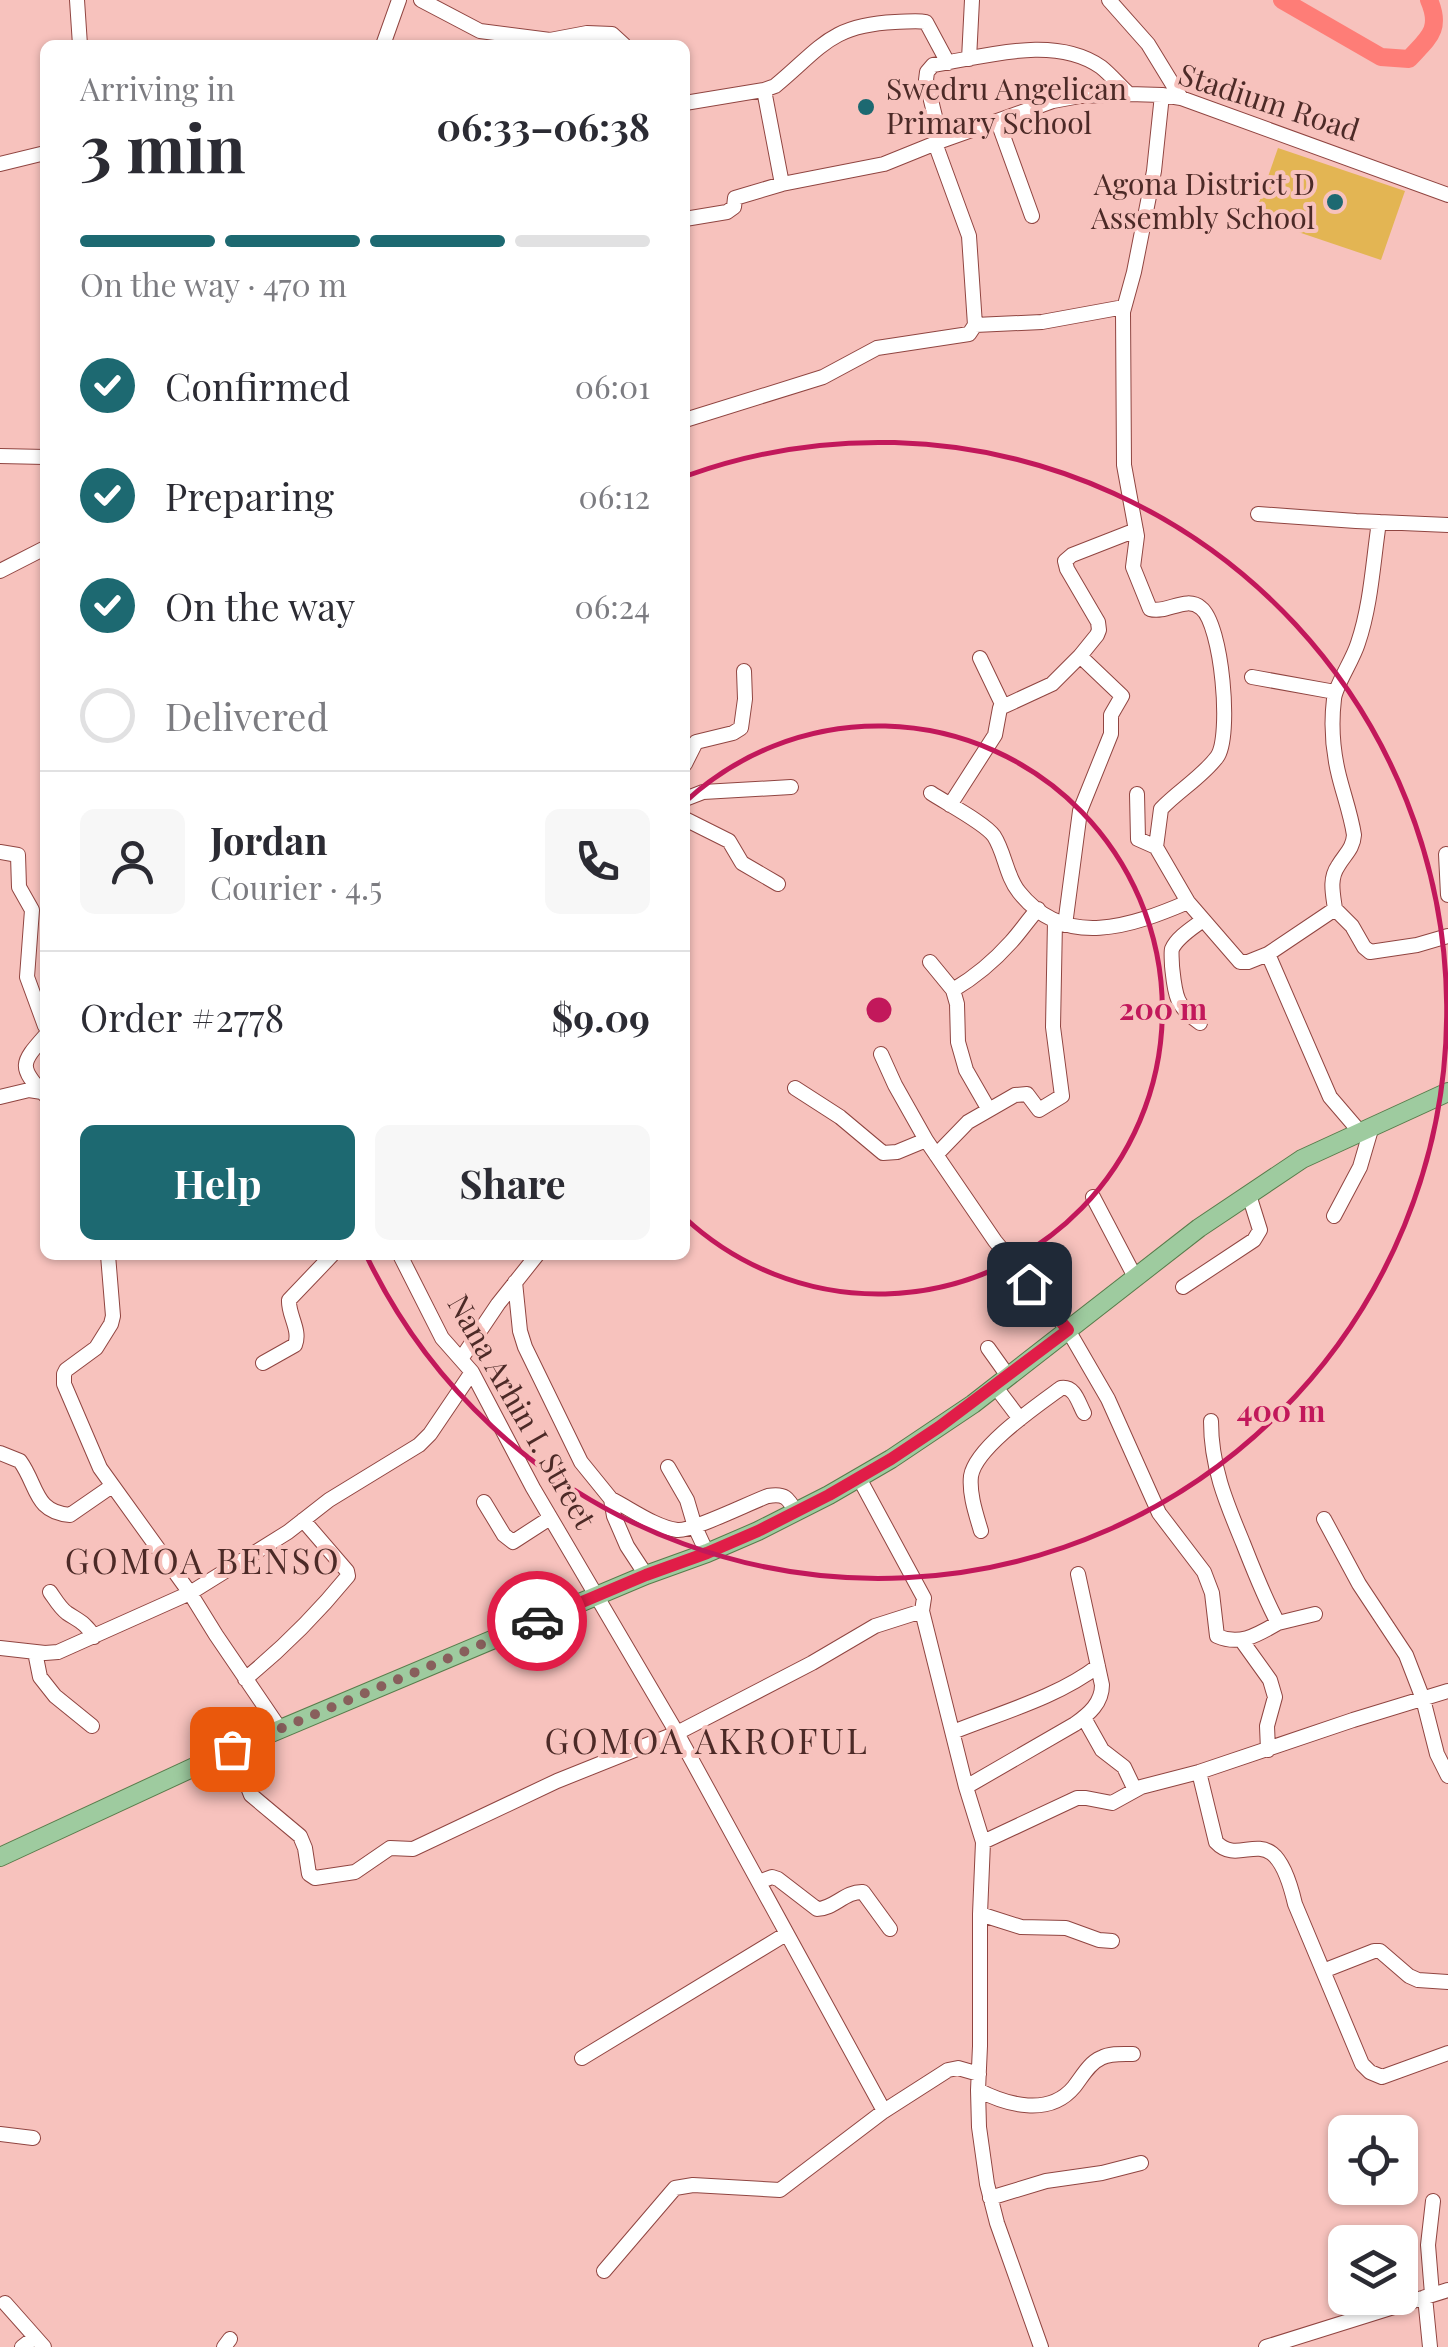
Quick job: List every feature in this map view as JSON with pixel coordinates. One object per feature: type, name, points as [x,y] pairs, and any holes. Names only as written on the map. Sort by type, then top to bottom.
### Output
[{"type":"main road","points":[[0,1856],[232,1749],[707,1553],[796,1512],[915,1444],[1199,1228],[1302,1159],[1448,1092]]},
{"type":"street","points":[[77,0],[80,40]]},
{"type":"street","points":[[385,40],[399,0]]},
{"type":"street","points":[[420,0],[480,38],[550,40],[587,33],[612,34],[619,40]]},
{"type":"street","points":[[969,59],[972,0]]},
{"type":"street","points":[[1109,0],[1148,44],[1182,98]]},
{"type":"street","points":[[690,102],[775,86],[835,36],[869,24],[926,22],[948,63]]},
{"type":"street","points":[[690,418],[822,377],[877,348],[966,336],[975,325],[969,236],[938,142],[926,80],[933,66],[1029,50],[1070,53],[1100,66],[1130,94]]},
{"type":"street","points":[[764,90],[782,184]]},
{"type":"street","name":"Stadium Road","points":[[690,219],[727,212],[734,207],[735,198],[782,184],[884,164],[1053,101],[1130,94],[1182,98],[1448,194]]},
{"type":"street","points":[[1156,847],[1161,810],[1216,758],[1224,743],[1222,676],[1210,620],[1200,606],[1187,603],[1158,611],[1150,609],[1133,567],[1136,530],[1124,465],[1124,307],[1154,172],[1162,95]]},
{"type":"street","points":[[998,122],[1032,216]]},
{"type":"street","points":[[0,164],[40,154]]},
{"type":"street","points":[[975,325],[1042,322],[1124,307]]},
{"type":"street","points":[[0,456],[40,457]]},
{"type":"street","points":[[1258,514],[1448,525]]},
{"type":"street","points":[[1379,522],[1364,622],[1348,670],[1335,692],[1333,734],[1354,835],[1353,845],[1336,868],[1332,882],[1336,909],[1370,952],[1448,936]]},
{"type":"street","points":[[950,805],[995,735],[1003,706],[1048,687],[1097,634],[1099,625],[1067,570],[1066,561],[1072,555],[1136,530]]},
{"type":"street","points":[[0,572],[40,551]]},
{"type":"street","points":[[936,1155],[968,1122],[1019,1093],[1027,1094],[1039,1110],[1062,1096],[1053,1027],[1060,923],[1080,810],[1111,734],[1112,715],[1122,698],[1080,656]]},
{"type":"street","points":[[980,658],[1003,706]]},
{"type":"street","points":[[690,754],[696,742],[741,728],[744,670]]},
{"type":"street","points":[[1252,678],[1335,692]]},
{"type":"street","points":[[690,797],[707,792],[791,786]]},
{"type":"street","points":[[931,793],[992,833],[1016,888],[1060,923],[1088,928],[1130,924],[1188,902]]},
{"type":"street","points":[[1137,794],[1138,839],[1156,847],[1188,902],[1240,962],[1268,954],[1336,909]]},
{"type":"street","points":[[690,822],[729,842],[742,862],[778,884]]},
{"type":"street","points":[[0,852],[18,855],[20,890],[32,908],[28,978],[40,1012]]},
{"type":"street","points":[[1446,854],[1448,895]]},
{"type":"street","points":[[953,990],[976,976],[1038,909]]},
{"type":"street","points":[[1200,1023],[1187,1014],[1175,996],[1172,948],[1203,920]]},
{"type":"street","points":[[1268,954],[1330,1097],[1366,1129],[1360,1167],[1334,1216]]},
{"type":"street","points":[[930,962],[953,990],[958,1042],[966,1070],[989,1110]]},
{"type":"street","points":[[40,1042],[25,1065],[40,1090]]},
{"type":"street","points":[[881,1054],[926,1140],[995,1241],[1068,1330],[1108,1399],[1159,1513],[1204,1572],[1212,1593],[1217,1636],[1242,1641],[1278,1624],[1314,1614]]},
{"type":"street","points":[[796,1088],[840,1117],[883,1153],[897,1152],[926,1140]]},
{"type":"street","points":[[0,1096],[29,1090],[40,1093]]},
{"type":"street","points":[[1183,1287],[1254,1240],[1260,1230],[1249,1195]]},
{"type":"street","points":[[1092,1196],[1135,1277]]},
{"type":"street","points":[[108,1260],[111,1324],[96,1348],[66,1370],[63,1378],[92,1453],[112,1486],[190,1593],[280,1729]]},
{"type":"street","points":[[263,1363],[295,1345],[298,1335],[289,1300],[327,1260]]},
{"type":"street","name":"Nana Arhin I. Street","points":[[403,1260],[442,1338],[472,1372],[550,1518],[677,1733],[884,2112]]},
{"type":"street","points":[[461,1359],[532,1260]]},
{"type":"street","points":[[515,1282],[522,1339],[573,1448],[611,1499],[684,1530],[780,1494],[786,1496],[796,1512]]},
{"type":"street","points":[[988,1348],[1020,1418]]},
{"type":"street","points":[[0,1648],[58,1652],[190,1593],[426,1439],[472,1372]]},
{"type":"street","points":[[980,1531],[973,1502],[972,1471],[988,1450],[1020,1418],[1064,1387],[1072,1390],[1084,1413]]},
{"type":"street","points":[[1211,1421],[1216,1474],[1278,1624]]},
{"type":"street","points":[[0,1453],[20,1461],[43,1506],[64,1515],[70,1515],[112,1486]]},
{"type":"street","points":[[668,1467],[687,1500],[707,1553]]},
{"type":"street","points":[[859,1478],[922,1591],[922,1611],[983,1842],[979,2127],[997,2224],[1041,2347]]},
{"type":"street","points":[[611,1499],[627,1546],[646,1575]]},
{"type":"street","points":[[484,1502],[504,1535],[513,1542],[550,1518]]},
{"type":"street","points":[[1324,1519],[1366,1595],[1406,1654],[1448,1776]]},
{"type":"street","points":[[245,1679],[309,1622],[348,1576],[348,1571],[303,1520]]},
{"type":"street","points":[[966,1787],[1084,1718],[1096,1705],[1102,1693],[1078,1574]]},
{"type":"street","points":[[50,1592],[61,1608],[88,1626],[94,1637]]},
{"type":"street","points":[[232,1749],[252,1794],[300,1836],[309,1874],[314,1878],[355,1872],[387,1849],[410,1850],[557,1782],[677,1733],[875,1626],[922,1611]]},
{"type":"street","points":[[1242,1641],[1270,1680],[1276,1697],[1267,1726],[1268,1750]]},
{"type":"street","points":[[36,1652],[40,1676],[55,1696],[92,1726]]},
{"type":"street","points":[[952,1732],[1059,1690],[1098,1666]]},
{"type":"street","points":[[983,1842],[1077,1798],[1112,1803],[1135,1790],[1448,1691]]},
{"type":"street","points":[[1084,1718],[1102,1750],[1124,1767],[1135,1790]]},
{"type":"street","points":[[1199,1772],[1216,1842],[1230,1850],[1266,1848],[1290,1880],[1296,1904],[1362,2064],[1382,2077],[1448,2053]]},
{"type":"street","points":[[759,1882],[778,1879],[817,1909],[862,1892],[890,1928]]},
{"type":"street","points":[[980,1914],[1021,1928],[1066,1928],[1112,1942]]},
{"type":"street","points":[[582,2058],[786,1934]]},
{"type":"street","points":[[1324,1971],[1380,1951],[1409,1976],[1448,1982]]},
{"type":"street","points":[[978,2090],[1008,2103],[1054,2103],[1100,2058],[1132,2054]]},
{"type":"street","points":[[604,2271],[676,2188],[692,2185],[780,2190],[884,2112],[948,2070],[958,2068],[978,2074]]},
{"type":"street","points":[[0,2134],[33,2138]]},
{"type":"street","points":[[990,2198],[1046,2181],[1102,2174],[1141,2162]]},
{"type":"street","points":[[1430,2347],[1435,2294],[1428,2245],[1433,2201]]},
{"type":"street","points":[[1266,2347],[1435,2294]]},
{"type":"street","points":[[5,2303],[40,2342],[22,2347]]},
{"type":"shaded area","points":[[1278,148],[1405,191],[1381,260],[1254,217]]},
{"type":"waterway","points":[[1282,0],[1381,57],[1409,59],[1431,33],[1434,19],[1429,0]]},
{"type":"way so far","points":[[232,1749],[537,1621]]},
{"type":"place","name":"Swedru Angelican Primary School","points":[[866,107]]},
{"type":"place","name":"Agona District D Assembly School","points":[[1335,202]]},
{"type":"district","name":"GOMOA BENSO","points":[[203,1562]]},
{"type":"district","name":"GOMOA AKROFUL","points":[[707,1742]]},
{"type":"route","points":[[537,1621],[758,1531],[915,1444],[1068,1330],[1029,1284]]}]
